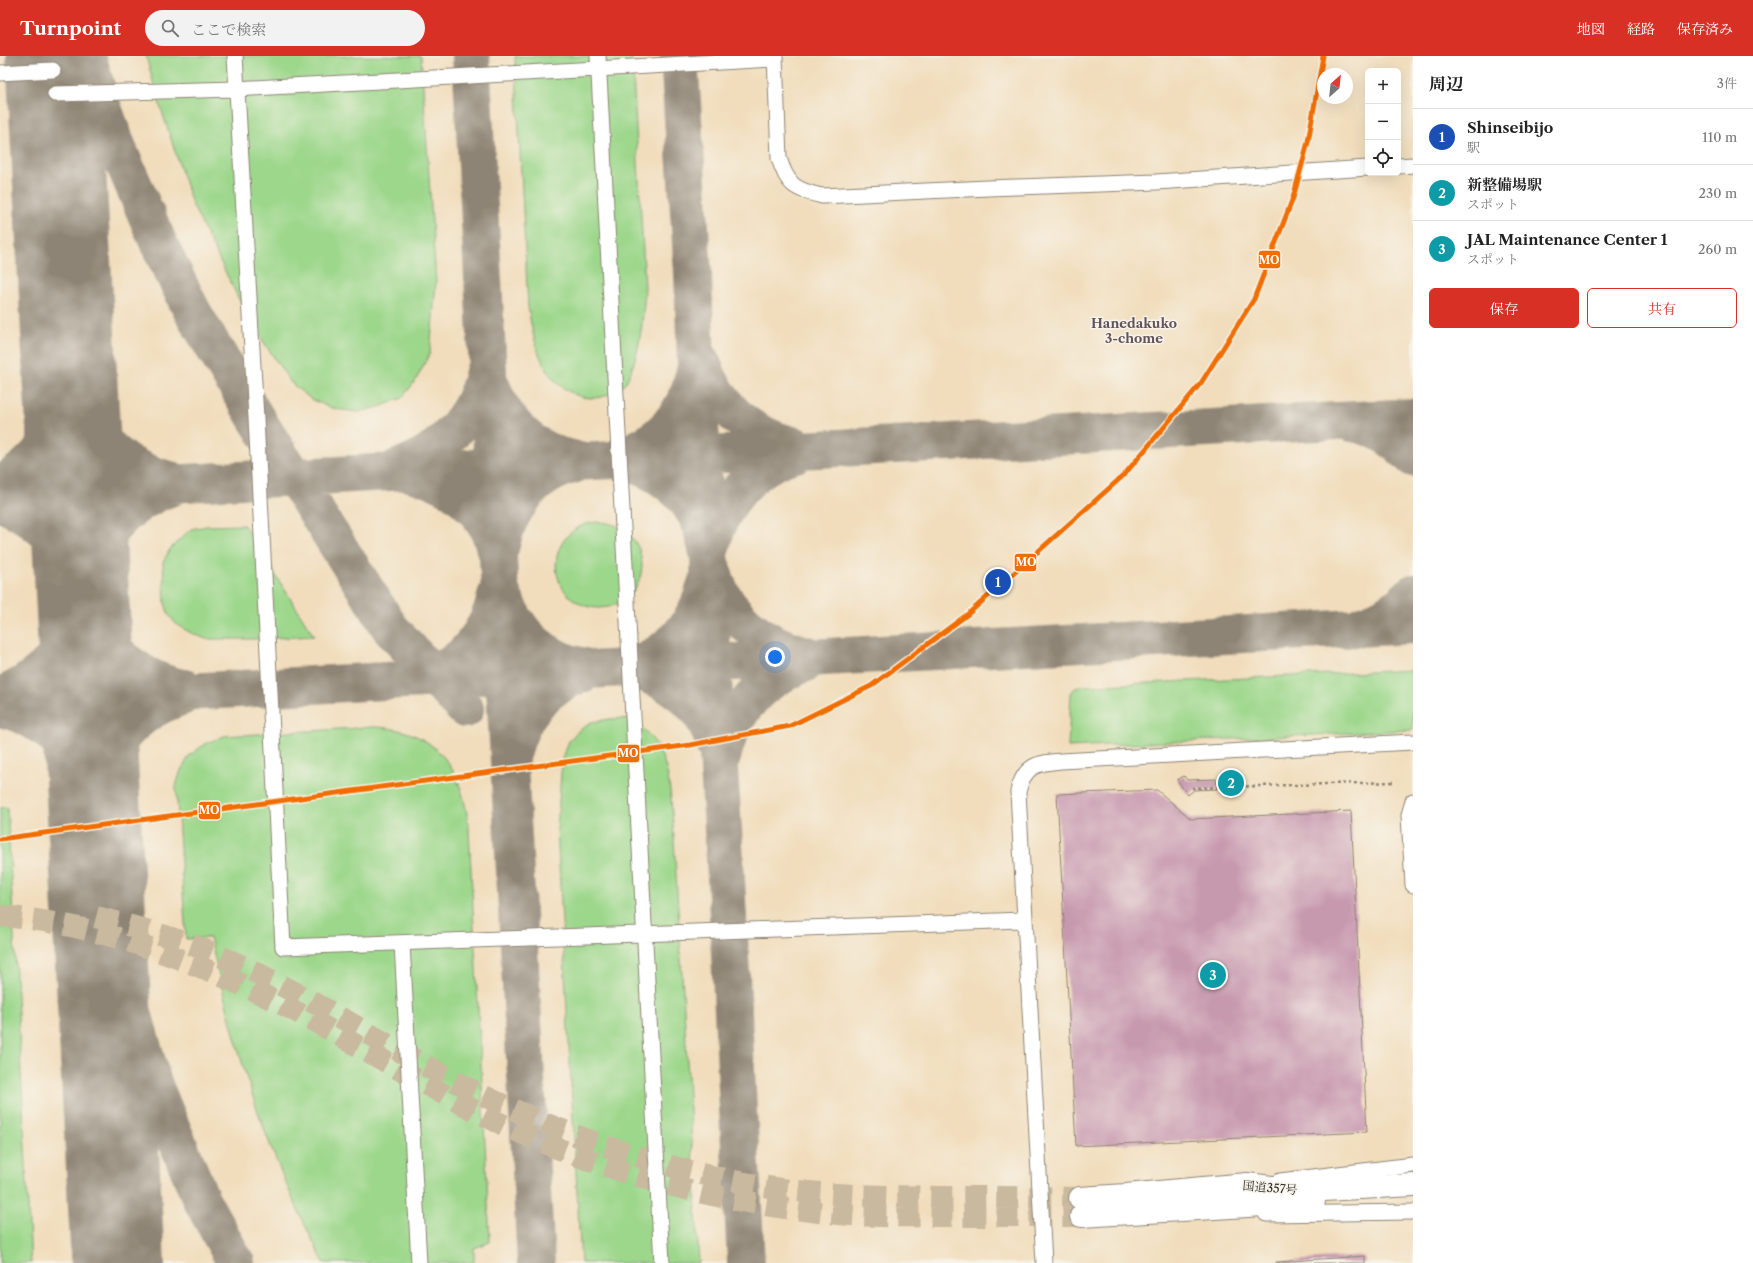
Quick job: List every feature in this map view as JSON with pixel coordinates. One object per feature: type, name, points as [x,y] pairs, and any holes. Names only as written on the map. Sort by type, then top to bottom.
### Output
[{"type":"highway","name":"国道357号","points":[[1413,1186],[1306,1191],[1248,1184],[1126,1196],[1081,1207],[1134,1214],[1306,1202],[1413,1198]]},
{"type":"street","points":[[235,56],[256,418],[283,947],[1025,920]]},
{"type":"street","points":[[55,94],[236,89],[598,62],[775,58],[779,158],[782,170],[789,181],[796,188],[822,196],[1156,182],[1365,168]]},
{"type":"street","points":[[598,62],[646,934],[662,1263]]},
{"type":"street","points":[[0,73],[53,70]]},
{"type":"street","points":[[1401,166],[1413,165]]},
{"type":"street","points":[[1044,1263],[1018,792],[1024,775],[1030,768],[1042,763],[1061,761],[1413,742]]},
{"type":"street","points":[[1413,800],[1409,815],[1413,885]]},
{"type":"street","points":[[402,943],[419,1263]]},
{"type":"street","points":[[1248,1184],[1413,1165]]},
{"type":"street","points":[[1134,1214],[1306,1215],[1413,1212]]},
{"type":"path","points":[[1192,788],[1395,782]]},
{"type":"green space","points":[[146,56],[421,56],[436,282],[430,353],[416,380],[402,398],[382,406],[359,412],[335,409],[312,400],[291,383],[249,320],[192,204],[158,99]]},
{"type":"green space","points":[[515,56],[632,56],[645,287],[643,311],[638,347],[626,382],[618,390],[601,397],[588,398],[580,396],[563,387],[553,379],[546,369],[536,346],[528,307]]},
{"type":"green space","points":[[599,522],[615,525],[623,529],[635,541],[639,549],[642,565],[639,581],[635,589],[623,601],[615,605],[599,608],[583,605],[575,601],[563,589],[559,581],[556,565],[559,549],[563,541],[575,529],[583,525]]},
{"type":"green space","points":[[244,525],[314,636],[257,639],[206,639],[177,625],[169,615],[165,604],[163,562],[170,549],[191,529],[207,526]]},
{"type":"green space","points":[[1413,670],[1413,730],[1068,747],[1071,693],[1075,688],[1084,686]]},
{"type":"green space","points":[[610,719],[626,719],[642,728],[658,748],[667,772],[673,823],[699,1263],[581,1263],[557,830],[563,758],[569,741],[576,733],[591,722]]},
{"type":"green space","points":[[374,727],[397,730],[416,736],[431,745],[444,758],[454,773],[461,790],[466,810],[469,831],[490,1242],[474,1248],[474,1263],[324,1263],[283,1177],[257,1110],[233,1032],[210,938],[186,939],[176,786],[181,770],[190,755],[205,744],[224,736]]},
{"type":"green space","points":[[7,807],[31,1263],[0,1263],[0,808]]},
{"type":"building","points":[[1184,776],[1187,780],[1216,779],[1217,789],[1194,790],[1188,795],[1177,780]]},
{"type":"building","points":[[1242,779],[1243,790],[1221,792],[1220,780]]},
{"type":"building","points":[[1157,790],[1191,819],[1351,811],[1367,1132],[1076,1146],[1057,794]]},
{"type":"building","points":[[1365,1256],[1365,1263],[1276,1263],[1276,1262]]},
{"type":"taxiway","points":[[87,56],[100,100],[120,154],[159,244],[192,311],[256,418],[391,629],[465,709]]},
{"type":"taxiway","points":[[471,56],[536,1263]]},
{"type":"taxiway","points":[[679,56],[693,275],[696,366],[709,560],[712,664],[725,859],[746,1263]]},
{"type":"taxiway","points":[[701,361],[717,392],[737,417],[763,435],[796,446]]},
{"type":"taxiway","points":[[397,468],[428,453],[453,432],[464,419],[472,404],[479,389],[484,372]]},
{"type":"taxiway","points":[[621,456],[647,443],[669,426],[685,402],[694,374]]},
{"type":"taxiway","points":[[491,385],[504,411],[512,423],[522,433],[545,450],[573,459]]},
{"type":"taxiway","points":[[71,387],[86,420],[108,447],[137,468],[153,475],[171,480]]},
{"type":"taxiway","points":[[0,483],[14,476],[26,466],[37,456],[46,444],[55,430],[67,402],[71,387]]},
{"type":"taxiway","points":[[0,493],[1413,417]]},
{"type":"taxiway","points":[[1352,423],[1370,428],[1386,435],[1413,458]]},
{"type":"taxiway","points":[[711,547],[715,531],[722,516],[741,488],[766,467],[780,459],[796,454]]},
{"type":"taxiway","points":[[621,462],[634,465],[659,476],[681,494],[690,505],[702,529],[712,569],[721,593],[728,605],[737,615],[747,625],[769,641],[781,647],[807,655]]},
{"type":"taxiway","points":[[500,548],[509,520],[524,496],[546,477],[573,465]]},
{"type":"taxiway","points":[[413,474],[440,483],[453,490],[464,499],[483,521],[495,548]]},
{"type":"taxiway","points":[[0,696],[23,685],[53,660],[61,650],[74,628],[84,586],[94,557],[101,543],[110,531],[131,509],[157,493],[172,487]]},
{"type":"taxiway","points":[[0,503],[32,520],[60,546],[76,571],[88,612],[95,626],[115,651],[127,662],[155,679],[169,685],[185,688]]},
{"type":"taxiway","points":[[633,665],[647,660],[659,653],[680,635],[696,611],[706,584]]},
{"type":"taxiway","points":[[423,677],[450,665],[472,646],[488,621],[497,593]]},
{"type":"taxiway","points":[[502,593],[515,620],[533,642],[556,658],[584,667]]},
{"type":"taxiway","points":[[1362,625],[1377,620],[1390,612],[1413,593]]},
{"type":"taxiway","points":[[0,702],[1413,625]]},
{"type":"taxiway","points":[[722,757],[733,724],[751,698],[775,678],[806,663]]},
{"type":"taxiway","points":[[632,670],[660,680],[684,696],[703,717],[714,744]]},
{"type":"taxiway","points":[[512,754],[516,739],[522,726],[537,703],[557,686],[584,673]]},
{"type":"taxiway","points":[[181,697],[161,705],[144,716],[129,729],[116,744],[106,762],[99,781],[95,801],[94,822],[123,978],[153,1083],[201,1199],[236,1263]]},
{"type":"taxiway","points":[[0,708],[34,721],[48,731],[60,743],[71,756],[79,771],[87,787],[93,805]]},
{"type":"runway","points":[[53,56],[118,1263]]},
{"type":"tunnel","points":[[0,916],[38,920],[75,927],[151,948],[188,962],[224,977],[293,1010],[443,1094],[504,1125],[573,1154],[651,1180],[730,1199],[771,1206],[852,1215],[1081,1216]]},
{"type":"tunnel","points":[[96,917],[159,934],[220,956],[257,973],[329,1011],[471,1090],[578,1136],[650,1160],[723,1179],[761,1186],[816,1193],[939,1197],[1080,1198]]},
{"type":"transit line","name":"MO","points":[[0,839],[690,745],[790,726],[871,686],[968,614],[1124,475],[1201,383],[1254,299],[1293,198],[1308,142],[1323,56]]},
{"type":"place","name":"Shinseibijo","points":[[998,582]]},
{"type":"place","name":"新整備場駅","points":[[1231,783]]},
{"type":"place","name":"JAL Maintenance Center 1","points":[[1213,975]]},
{"type":"district","name":"Hanedakuko 3-chome","points":[[1134,330]]}]
